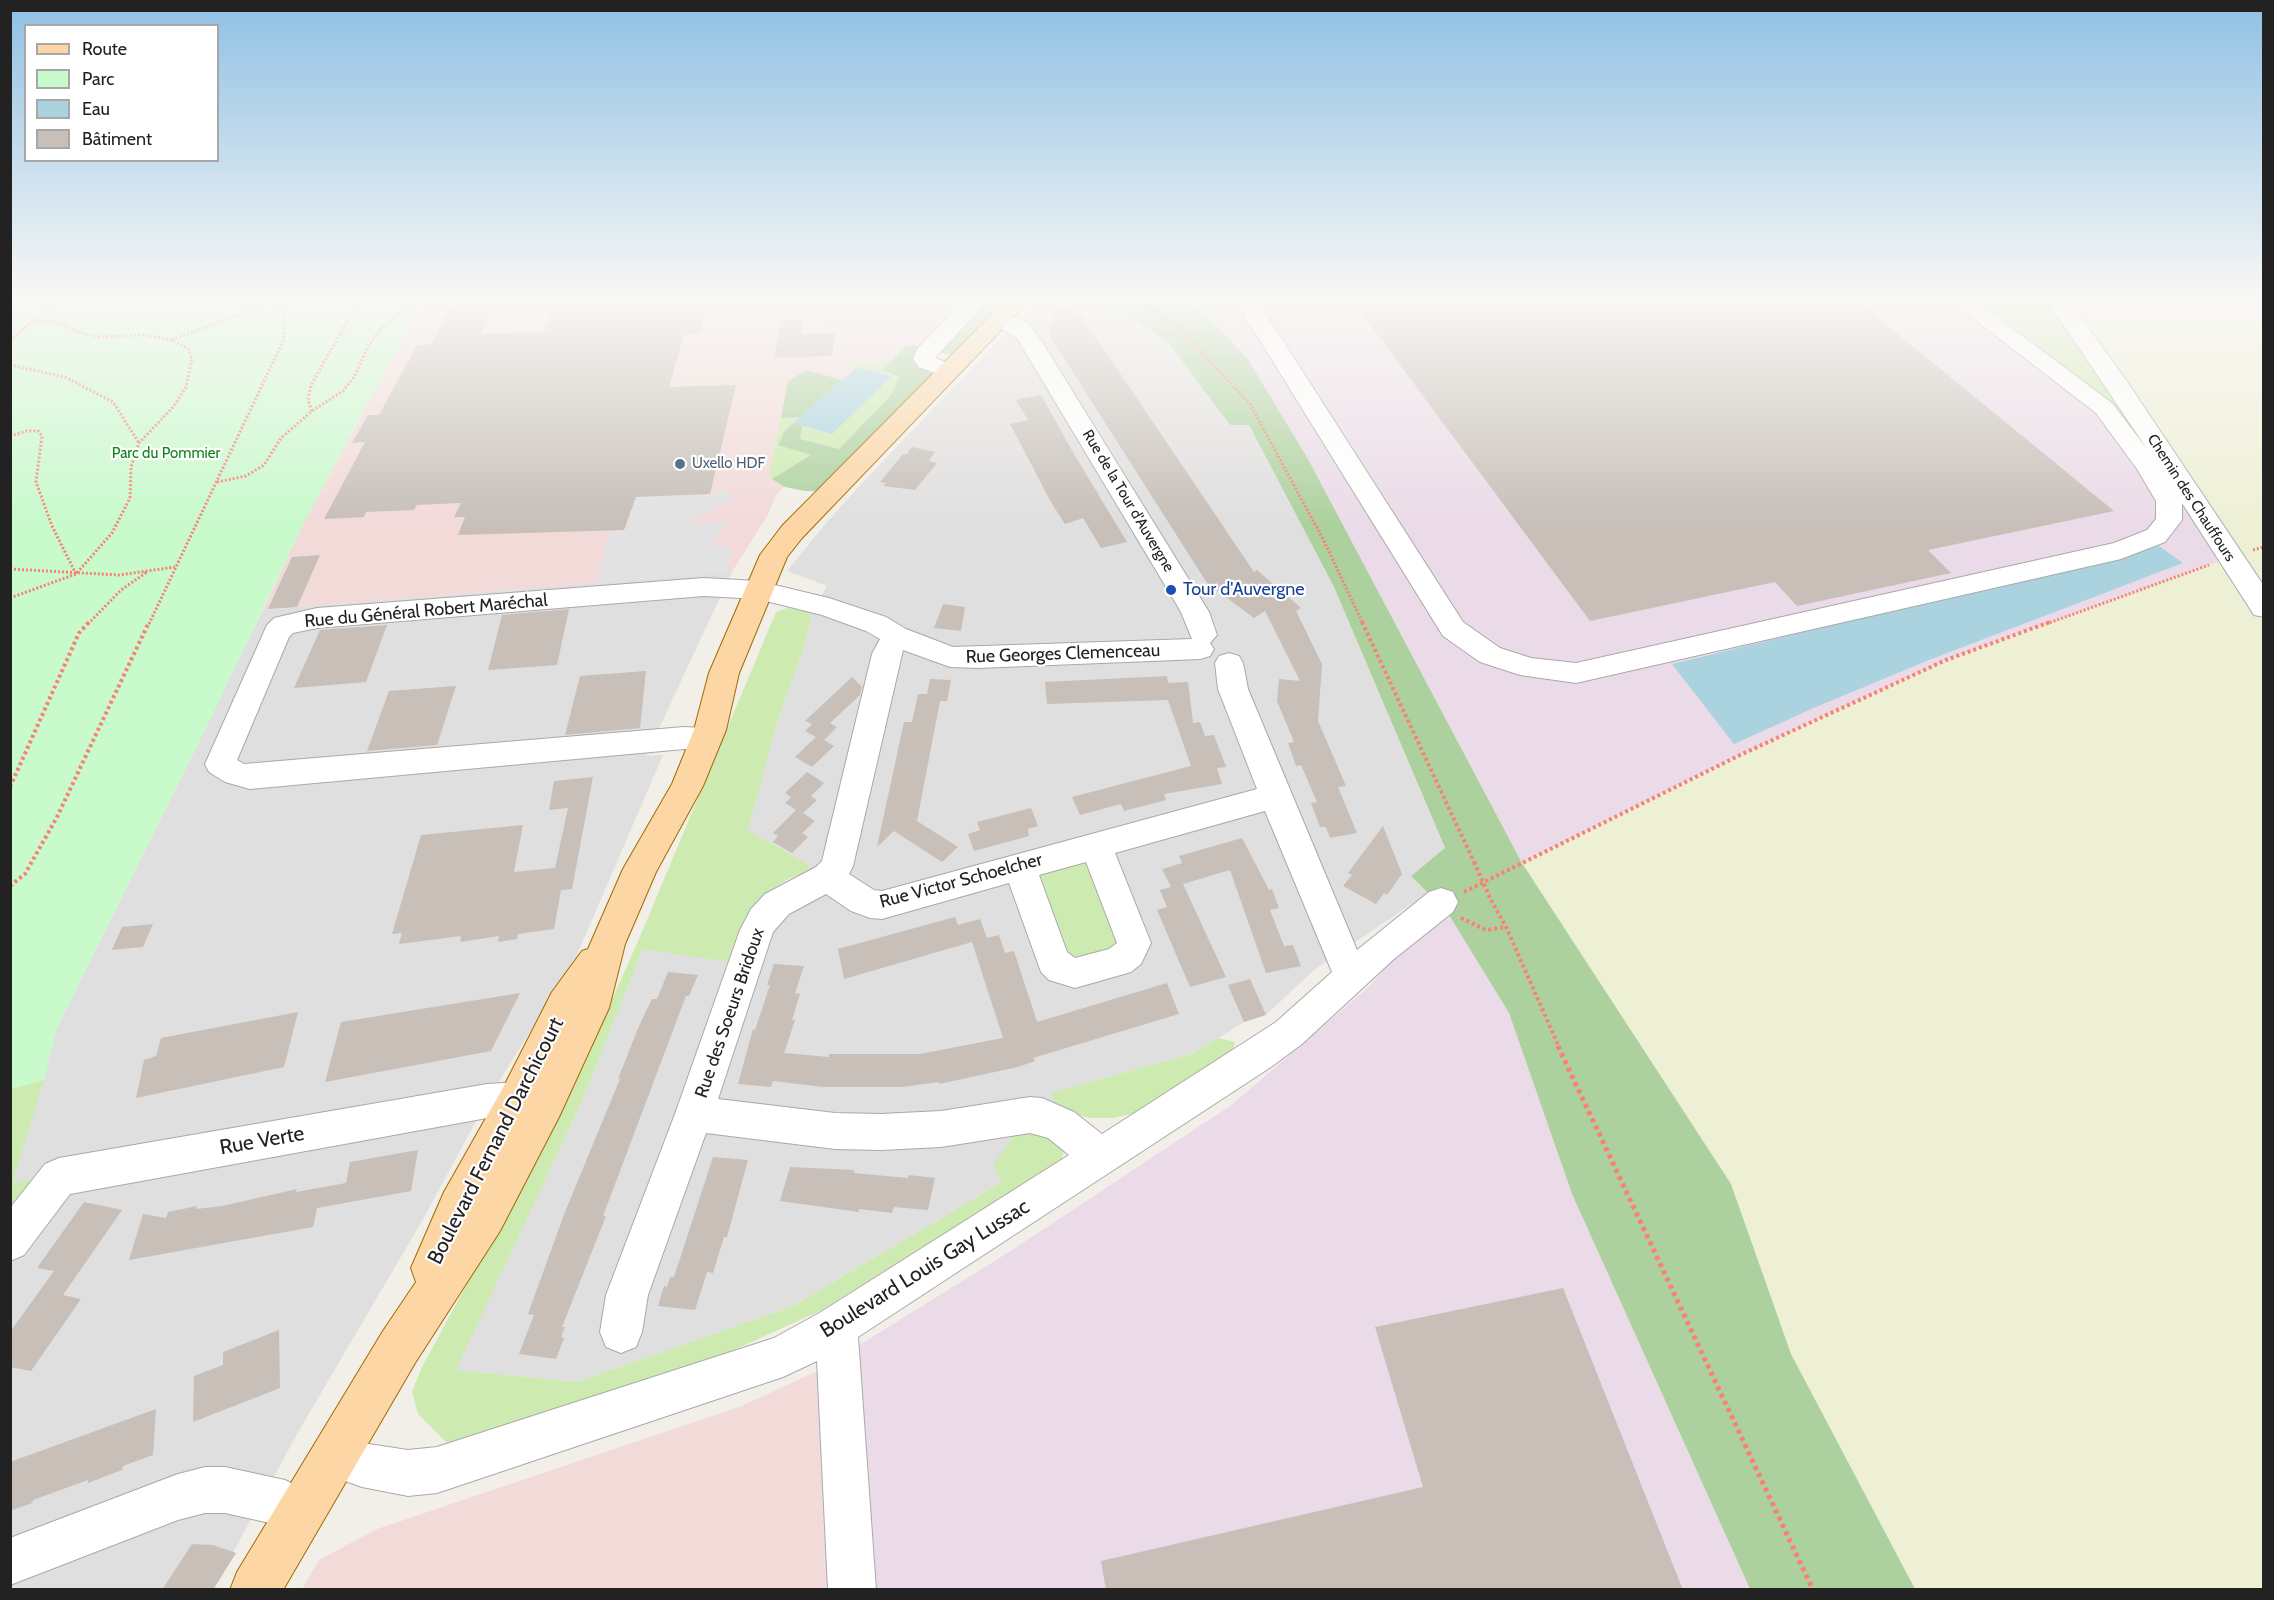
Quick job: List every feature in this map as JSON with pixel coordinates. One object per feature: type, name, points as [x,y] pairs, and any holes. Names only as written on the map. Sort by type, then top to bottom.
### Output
[{"type":"main road","name":"Boulevard Fernand Darchicourt","points":[[255,1590],[399,1347],[485,1215],[531,1102],[590,1008],[608,944],[648,850],[687,786],[695,739],[774,555],[792,532],[946,374]]},
{"type":"street","name":"Rue de la Tour d'Auvergne","points":[[1050,374],[1195,612],[1202,642]]},
{"type":"street","points":[[1292,374],[1453,629],[1490,655],[1530,668],[1576,673],[2121,550],[2156,536],[2169,520],[2169,501],[2148,467],[2104,408],[2058,374]]},
{"type":"street","points":[[2033,374],[2066,399],[2104,408]]},
{"type":"street","name":"Chemin des Chauffours","points":[[2109,374],[2264,608]]},
{"type":"street","name":"Rue du Général Robert Maréchal","points":[[695,739],[250,777],[236,774],[220,764],[277,632],[284,625],[317,618],[704,587],[758,590]]},
{"type":"street","name":"Rue Georges Clemenceau","points":[[758,590],[843,611],[876,624],[896,636],[937,654],[959,658],[1202,642]]},
{"type":"street","points":[[828,877],[837,866],[886,654],[896,636]]},
{"type":"street","points":[[1202,642],[1210,657],[1229,663],[1233,688],[1275,796],[1351,977]]},
{"type":"street","name":"Rue Victor Schoelcher","points":[[828,877],[855,896],[876,905],[1275,796]]},
{"type":"street","points":[[1020,866],[1053,961],[1061,969],[1075,973],[1119,961],[1129,954],[1134,943],[1096,846]]},
{"type":"street","name":"Rue des Soeurs Bridoux","points":[[621,1332],[627,1294],[694,1114],[750,945],[763,919],[787,898],[828,877]]},
{"type":"street","name":"Boulevard Louis Gay Lussac","points":[[336,1456],[362,1465],[408,1473],[437,1470],[783,1356],[836,1326],[1289,1033],[1382,949],[1441,902]]},
{"type":"street","name":"Rue Verte","points":[[10,1241],[58,1177],[487,1101],[531,1102]]},
{"type":"street","name":"Rue des Soeurs Bridoux","points":[[694,1114],[835,1131],[881,1132],[941,1129],[1030,1115],[1042,1116],[1061,1125],[1100,1157]]},
{"type":"street","points":[[836,1326],[852,1590]]},
{"type":"street","points":[[10,1562],[178,1497],[205,1490],[225,1490],[285,1503],[302,1512]]},
{"type":"path","points":[[49,374],[64,377],[113,402],[139,443]]},
{"type":"path","points":[[10,598],[76,574],[112,533],[130,498],[131,467],[139,443],[174,406],[186,387],[189,374]]},
{"type":"path","points":[[10,886],[25,873],[57,817],[268,374]]},
{"type":"path","points":[[312,411],[308,400],[311,385],[317,374]]},
{"type":"path","points":[[216,482],[246,476],[264,465],[281,438],[312,411],[343,391],[356,374]]},
{"type":"path","points":[[1222,374],[1250,404],[1323,538],[1813,1590]]},
{"type":"path","points":[[10,436],[27,431],[38,431],[42,436],[36,482],[52,526],[76,574]]},
{"type":"path","points":[[1506,927],[1486,930],[1467,922],[1441,902],[1740,755],[1946,660],[2229,558]]},
{"type":"path","points":[[10,569],[119,575],[176,566]]},
{"type":"path","points":[[10,787],[79,633],[122,590],[147,572]]},
{"type":"shaded area","points":[[385,374],[896,374],[777,494],[767,516],[732,572],[263,610],[301,528]]},
{"type":"shaded area","points":[[967,374],[1192,374],[1230,425],[1249,425],[1334,587],[1445,849],[1411,876],[1428,893],[1314,970],[1266,1015],[1244,1022],[1194,1053],[1053,1093],[1055,1108],[1039,1160],[793,1306],[577,1382],[455,1370],[582,1101],[643,949],[709,958],[753,968],[779,917],[798,904],[818,899],[809,865],[747,830],[777,722],[804,648],[812,612],[827,586],[787,571],[864,481]]},
{"type":"shaded area","points":[[1247,374],[2108,374],[2229,558],[1946,660],[1740,755],[1522,863],[1308,459]]},
{"type":"shaded area","points":[[725,490],[735,497],[686,524],[726,521],[711,546],[731,547],[727,573],[595,583],[611,530],[624,530],[636,497],[709,496]]},
{"type":"shaded area","points":[[732,572],[646,756],[663,755],[576,957],[487,1101],[422,1221],[297,1434],[235,1549],[209,1589],[11,1590],[11,1222],[40,1179],[13,1183],[57,1028],[263,610]]},
{"type":"shaded area","points":[[1441,902],[1509,1013],[1572,1194],[1750,1589],[826,1589],[816,1372],[1009,1252],[1230,1106],[1370,986]]},
{"type":"shaded area","points":[[816,1372],[826,1589],[302,1589],[319,1560],[377,1529],[739,1407]]},
{"type":"green space","name":"Parc du Pommier","points":[[11,374],[385,374],[301,528],[214,712],[57,1028],[44,1080],[11,1089]]},
{"type":"green space","points":[[800,374],[819,374],[842,380],[801,417],[781,418],[788,381]]},
{"type":"green space","points":[[882,374],[891,374],[899,377],[892,394],[839,449],[799,439],[802,426],[832,434],[891,376]]},
{"type":"green space","points":[[891,374],[936,374],[819,491],[785,487],[772,479],[811,455],[778,445],[784,432],[793,423],[802,426],[800,439],[839,449],[892,394],[899,377]]},
{"type":"green space","points":[[1192,374],[1256,374],[1308,459],[1522,863],[1731,1184],[1791,1354],[1915,1589],[1750,1589],[1572,1194],[1509,1013],[1441,902],[1411,876],[1445,848],[1334,587],[1249,425],[1230,425]]},
{"type":"green space","points":[[2070,374],[2097,374],[2147,439],[2136,436],[2118,409]]},
{"type":"green space","points":[[2111,374],[2263,374],[2263,1589],[1915,1589],[1791,1354],[1731,1184],[1522,863],[1740,755],[1946,660],[2229,558]]},
{"type":"green space","points":[[801,417],[784,432],[812,455],[772,479],[769,474],[781,418]]},
{"type":"green space","points":[[787,608],[812,612],[804,648],[777,722],[748,830],[809,865],[811,871],[790,878],[767,892],[751,910],[739,931],[728,962],[643,949],[582,1101],[456,1370],[577,1382],[793,1306],[1002,1182],[993,1165],[1017,1131],[1046,1133],[1064,1150],[1062,1158],[1053,1167],[822,1310],[716,1358],[447,1443],[418,1414],[412,1392],[422,1367],[567,1099],[636,946],[776,612]]},
{"type":"green space","points":[[1090,855],[1125,945],[1069,965],[1030,871]]},
{"type":"green space","points":[[1218,1038],[1235,1042],[1233,1051],[1140,1112],[1114,1118],[1089,1118],[1055,1108],[1052,1093],[1194,1053]]},
{"type":"green space","points":[[44,1080],[13,1182],[41,1179],[11,1222],[11,1089]]},
{"type":"water","points":[[849,374],[883,374],[892,376],[832,434],[793,423]]},
{"type":"water","points":[[2159,546],[2183,563],[1929,660],[1734,744],[1672,664]]},
{"type":"building","points":[[401,374],[673,374],[669,387],[736,385],[710,494],[636,497],[624,530],[458,535],[465,517],[454,517],[461,503],[417,505],[414,510],[366,512],[364,517],[324,519],[365,442],[352,443],[368,415],[379,415]]},
{"type":"building","points":[[1074,374],[1120,374],[1254,572],[1257,570],[1301,608],[1296,611],[1322,664],[1318,721],[1346,786],[1338,787],[1357,833],[1330,838],[1326,827],[1320,827],[1311,803],[1317,802],[1301,765],[1296,766],[1288,743],[1294,742],[1277,701],[1279,679],[1300,681],[1265,611],[1254,618],[1207,583]]},
{"type":"building","points":[[1406,374],[1946,374],[2114,511],[1928,550],[1951,573],[1797,606],[1775,582],[1590,621]]},
{"type":"building","points":[[1041,395],[1127,542],[1101,548],[1083,518],[1065,524],[1052,504],[1010,424],[1028,420],[1016,400]]},
{"type":"building","points":[[912,447],[935,452],[929,461],[937,463],[915,490],[883,486],[886,483],[880,482],[903,454],[906,455]]},
{"type":"building","points":[[320,555],[297,607],[268,609],[292,557]]},
{"type":"building","points":[[943,604],[965,607],[961,631],[934,628]]},
{"type":"building","points":[[569,609],[557,665],[488,670],[502,615]]},
{"type":"building","points":[[387,625],[366,682],[294,688],[320,630]]},
{"type":"building","points":[[646,671],[640,728],[565,735],[580,676]]},
{"type":"building","points":[[1167,676],[1168,683],[1188,682],[1193,723],[1200,722],[1205,736],[1214,735],[1226,767],[1217,768],[1222,784],[1164,794],[1166,800],[1124,811],[1121,804],[1080,815],[1072,797],[1191,766],[1168,700],[1047,704],[1045,682]]},
{"type":"building","points":[[852,677],[862,687],[860,695],[830,723],[837,727],[824,740],[834,746],[812,767],[795,757],[816,737],[805,731],[812,724],[805,721]]},
{"type":"building","points":[[930,679],[951,680],[947,701],[940,701],[917,821],[958,847],[942,862],[894,831],[877,847],[904,722],[912,722],[918,694],[927,694]]},
{"type":"building","points":[[456,686],[437,745],[367,751],[389,691]]},
{"type":"building","points":[[807,772],[824,783],[811,796],[817,800],[803,813],[815,821],[802,833],[808,837],[792,853],[773,842],[778,836],[773,833],[796,810],[785,803],[791,797],[785,793]]},
{"type":"building","points":[[593,777],[572,889],[561,890],[554,929],[518,934],[517,939],[498,942],[499,936],[460,942],[461,936],[399,944],[402,933],[392,934],[421,835],[523,825],[514,872],[555,868],[568,808],[549,810],[554,781]]},
{"type":"building","points":[[1031,808],[1038,826],[1028,829],[1029,836],[974,851],[968,834],[980,830],[977,822]]},
{"type":"building","points":[[1383,826],[1402,874],[1387,895],[1384,893],[1376,904],[1343,886],[1352,875],[1348,873]]},
{"type":"building","points":[[1242,838],[1269,890],[1272,889],[1279,908],[1270,910],[1284,946],[1293,945],[1301,966],[1266,973],[1230,870],[1183,884],[1226,977],[1190,987],[1157,910],[1167,907],[1160,890],[1171,887],[1162,869],[1182,863],[1179,856]]},
{"type":"building","points":[[955,917],[958,925],[980,919],[987,938],[999,935],[1005,953],[1014,951],[1037,1022],[1167,983],[1179,1014],[1033,1058],[1035,1061],[1018,1067],[939,1084],[939,1082],[902,1087],[823,1087],[773,1081],[771,1087],[738,1084],[753,1029],[755,1030],[770,985],[767,985],[774,964],[804,966],[795,993],[800,994],[792,1020],[795,1020],[784,1053],[829,1057],[829,1054],[920,1054],[1003,1038],[972,942],[844,979],[838,949]]},
{"type":"building","points":[[153,924],[143,947],[112,950],[122,927]]},
{"type":"building","points":[[668,972],[698,975],[689,996],[686,996],[603,1216],[606,1216],[562,1327],[565,1327],[561,1337],[564,1338],[556,1359],[519,1354],[534,1315],[528,1314],[565,1212],[620,1079],[618,1079],[639,1026],[652,999],[657,999]]},
{"type":"building","points":[[1250,979],[1266,1015],[1244,1022],[1228,985]]},
{"type":"building","points":[[520,993],[491,1051],[325,1082],[341,1022]]},
{"type":"building","points":[[298,1012],[284,1067],[136,1098],[144,1060],[156,1056],[161,1038]]},
{"type":"building","points":[[418,1150],[411,1191],[317,1208],[313,1227],[129,1260],[143,1214],[166,1218],[168,1212],[197,1206],[196,1209],[222,1206],[297,1189],[296,1192],[346,1183],[350,1162]]},
{"type":"building","points":[[713,1157],[748,1160],[727,1237],[724,1237],[713,1273],[707,1272],[695,1310],[658,1306],[664,1286],[667,1287],[670,1277],[674,1277]]},
{"type":"building","points":[[790,1167],[854,1170],[854,1173],[908,1178],[909,1175],[935,1178],[928,1210],[894,1207],[892,1213],[859,1209],[859,1212],[780,1201]]},
{"type":"building","points":[[84,1202],[122,1210],[63,1295],[81,1299],[31,1371],[10,1367],[10,1332],[54,1271],[37,1268]]},
{"type":"building","points":[[1563,1288],[1683,1590],[1106,1590],[1101,1561],[1423,1487],[1375,1327]]},
{"type":"building","points":[[279,1330],[280,1388],[193,1422],[194,1376],[223,1365],[223,1352]]},
{"type":"building","points":[[156,1409],[153,1455],[123,1466],[122,1470],[33,1500],[32,1503],[10,1511],[10,1462]]},
{"type":"building","points":[[192,1544],[213,1545],[236,1553],[213,1590],[162,1590]]},
{"type":"place","name":"Uxello HDF","points":[[680,464]]},
{"type":"place","name":"Tour d'Auvergne","points":[[1171,590]]}]
